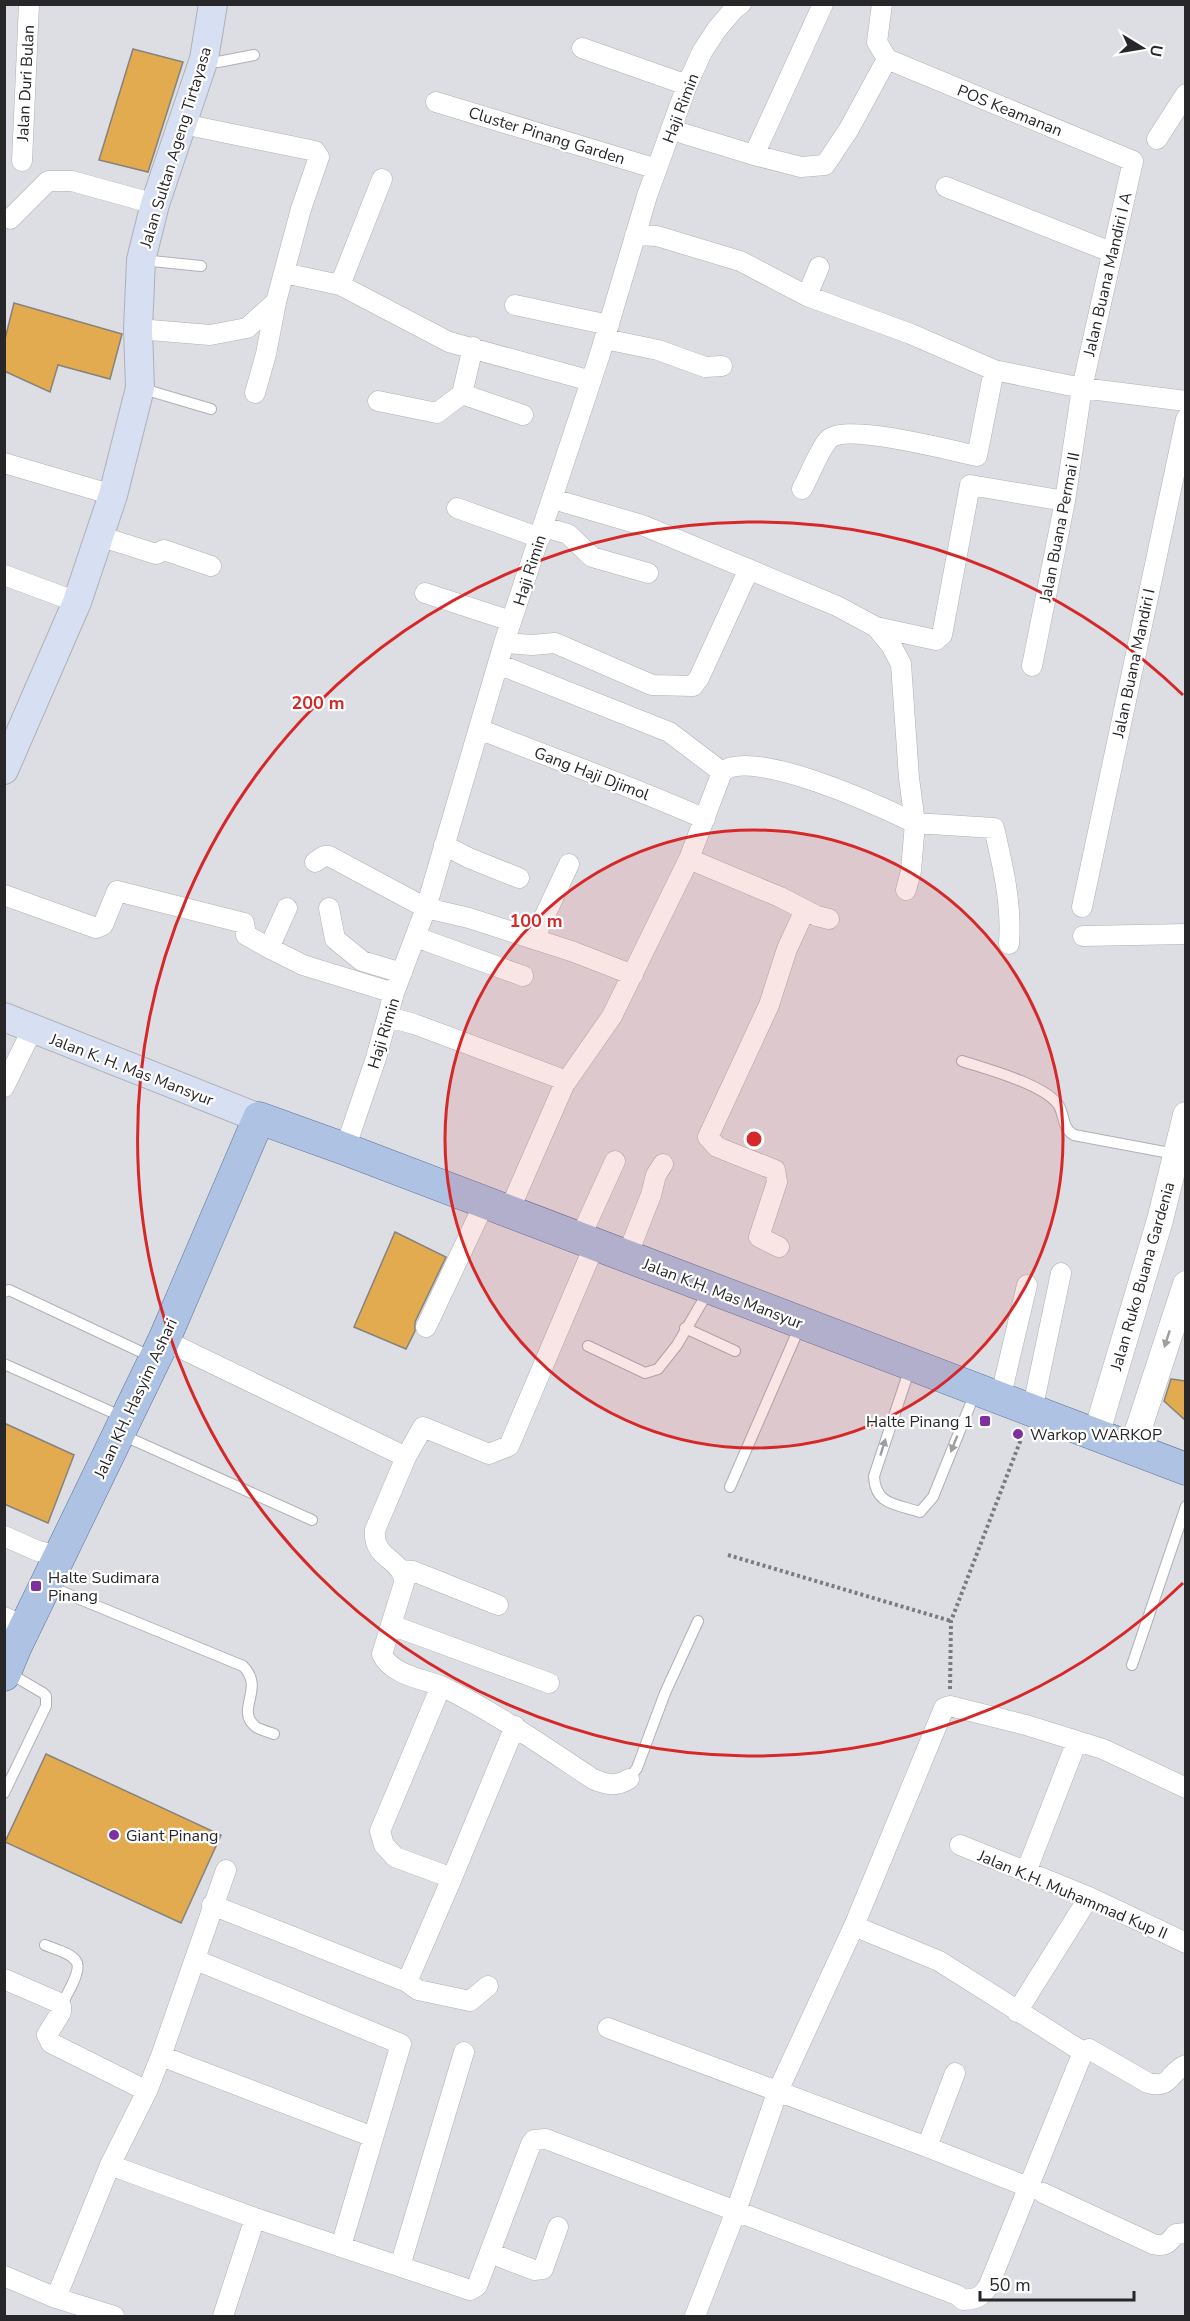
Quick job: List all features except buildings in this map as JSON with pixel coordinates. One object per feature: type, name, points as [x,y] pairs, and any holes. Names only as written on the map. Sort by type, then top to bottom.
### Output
[{"type":"main road","name":"Jalan Sultan Ageng Tirtayasa","points":[[4,770],[76,602],[113,495],[140,388],[138,329],[141,260],[155,204],[204,59],[213,4]]},
{"type":"main road","name":"Jalan K. H. Mas Mansyur","points":[[4,1017],[32,1030],[260,1118]]},
{"type":"main road","name":"Jalan K.H. Mas Mansyur","points":[[260,1118],[1185,1469]]},
{"type":"main road","name":"Jalan KH. Hasyim Ashari","points":[[10,1646],[60,1556],[123,1426],[260,1118]]},
{"type":"street","name":"Jalan Duri Bulan","points":[[22,161],[29,4]]},
{"type":"street","name":"Haji Rimin","points":[[345,1149],[389,1017],[394,993],[426,908],[504,643],[607,332],[657,169],[702,52],[717,29],[741,4]]},
{"type":"street","points":[[754,155],[823,4]]},
{"type":"street","points":[[672,130],[801,167],[825,165],[849,129],[887,59],[877,42],[882,4]]},
{"type":"street","points":[[582,48],[687,86]]},
{"type":"street","name":"POS Keamanan","points":[[887,59],[1133,161]]},
{"type":"street","points":[[1157,139],[1185,94]]},
{"type":"street","name":"Cluster Pinang Garden","points":[[436,102],[657,169]]},
{"type":"street","points":[[183,124],[318,153],[319,157],[301,209],[276,302],[266,354],[255,393]]},
{"type":"street","name":"Jalan Buana Mandiri I A","points":[[1082,388],[1133,161]]},
{"type":"street","points":[[340,285],[381,179]]},
{"type":"street","points":[[9,219],[48,182],[72,181],[155,204]]},
{"type":"street","points":[[946,187],[1111,252]]},
{"type":"street","points":[[635,235],[657,236],[740,261],[807,296],[911,334],[994,370],[1082,388],[1185,401]]},
{"type":"street","points":[[807,296],[819,267]]},
{"type":"street","points":[[284,273],[340,285],[449,342],[591,381]]},
{"type":"street","points":[[138,329],[210,335],[247,328],[276,302]]},
{"type":"street","points":[[515,305],[607,332],[705,367],[722,366]]},
{"type":"street","points":[[378,402],[437,413],[462,394],[473,347]]},
{"type":"street","points":[[802,489],[828,441],[840,434],[884,436],[977,456],[994,370]]},
{"type":"street","name":"Jalan Buana Permai II","points":[[1032,666],[1065,501],[1082,388]]},
{"type":"street","points":[[462,394],[523,415]]},
{"type":"street","name":"Jalan Buana Mandiri I","points":[[1082,908],[1185,419]]},
{"type":"street","points":[[4,463],[113,495]]},
{"type":"street","points":[[553,499],[642,525],[837,606],[876,627],[910,633],[928,640],[936,640],[942,635],[970,485],[1065,501]]},
{"type":"street","points":[[457,508],[542,532],[568,534],[592,557],[648,573]]},
{"type":"street","points":[[99,536],[156,554],[164,550],[211,566]]},
{"type":"street","points":[[504,643],[555,643],[652,685],[693,686],[699,678],[749,568]]},
{"type":"street","points":[[4,575],[76,602]]},
{"type":"street","points":[[425,593],[511,621]]},
{"type":"street","points":[[876,627],[891,645],[901,664],[909,778],[915,823],[911,871],[906,890]]},
{"type":"street","points":[[498,664],[669,732],[722,772]]},
{"type":"street","name":"Gang Haji Djimol","points":[[479,729],[590,773],[642,790],[705,819]]},
{"type":"street","points":[[426,1327],[567,1082],[612,1016],[689,859],[722,772],[728,767],[737,765],[795,774],[884,808],[915,823],[994,828],[1009,891],[1010,944]]},
{"type":"street","points":[[444,845],[469,858],[519,878]]},
{"type":"street","points":[[315,862],[324,856],[329,856],[426,908],[470,918],[633,975]]},
{"type":"street","points":[[689,859],[829,919]]},
{"type":"street","points":[[534,939],[569,864]]},
{"type":"street","points":[[4,895],[96,928],[103,925],[117,891],[244,923],[246,935],[303,965],[394,993]]},
{"type":"street","points":[[269,948],[287,908]]},
{"type":"street","points":[[330,908],[335,939],[362,961],[402,974]]},
{"type":"street","points":[[779,1247],[759,1237],[777,1182],[775,1170],[717,1147],[708,1137],[770,1005],[788,949],[805,910]]},
{"type":"street","points":[[1083,936],[1185,934]]},
{"type":"street","points":[[416,937],[523,976]]},
{"type":"street","points":[[389,1017],[414,1024],[567,1082]]},
{"type":"street","points":[[4,1087],[32,1030]]},
{"type":"street","name":"Jalan Ruko Buana Gardenia","points":[[1096,1436],[1160,1220],[1185,1115]]},
{"type":"street","points":[[615,1161],[587,1241],[508,1446],[489,1454],[423,1427],[406,1457],[375,1530],[374,1541],[377,1549],[400,1570],[404,1583],[382,1654],[385,1661],[392,1667],[473,1701],[515,1726],[593,1779],[606,1784],[619,1785],[629,1779]]},
{"type":"street","points":[[627,1256],[651,1195],[656,1175],[663,1164]]},
{"type":"street","points":[[1032,1411],[1061,1274]]},
{"type":"street","points":[[1132,1449],[1185,1284]]},
{"type":"street","points":[[988,1394],[1027,1285]]},
{"type":"street","points":[[159,1349],[406,1457]]},
{"type":"street","points":[[1111,1384],[1119,1392],[1129,1396],[1140,1396],[1150,1392]]},
{"type":"street","points":[[4,1536],[38,1551],[60,1556]]},
{"type":"street","points":[[400,1570],[413,1571],[498,1605]]},
{"type":"street","points":[[391,1625],[549,1683]]},
{"type":"street","points":[[441,1686],[380,1831],[384,1845],[395,1857],[452,1878]]},
{"type":"street","points":[[695,2316],[736,2211],[777,2093],[854,1926],[944,1708],[950,1706],[1026,1725],[1103,1749],[1185,1788]]},
{"type":"street","points":[[407,1982],[515,1726]]},
{"type":"street","points":[[1026,1872],[1077,1741]]},
{"type":"street","name":"Jalan K.H. Muhammad Kup II","points":[[960,1845],[1089,1897],[1185,1943]]},
{"type":"street","points":[[56,2298],[110,2165],[147,2091],[161,2056],[226,1870]]},
{"type":"street","points":[[1017,2012],[1089,1897]]},
{"type":"street","points":[[212,1905],[407,1982],[418,1990],[470,2001],[489,1986]]},
{"type":"street","points":[[854,1926],[939,1961],[1083,2052]]},
{"type":"street","points":[[196,1960],[401,2044],[341,2246]]},
{"type":"street","points":[[4,1979],[57,2002],[61,2006],[61,2012],[47,2035],[51,2043],[147,2091]]},
{"type":"street","points":[[609,2028],[777,2093],[927,2147],[1035,2190],[1154,2244],[1163,2246],[1168,2244],[1176,2234],[1185,2233]]},
{"type":"street","points":[[110,2165],[255,2218],[474,2289],[531,2144],[539,2138],[957,2295],[962,2308],[983,2296],[1035,2190],[1083,2052],[1089,2049],[1148,2083],[1158,2086],[1166,2083],[1182,2067]]},
{"type":"street","points":[[400,2266],[464,2052]]},
{"type":"street","points":[[161,2056],[373,2137]]},
{"type":"street","points":[[927,2147],[955,2073]]},
{"type":"street","points":[[223,2316],[255,2218]]},
{"type":"street","points":[[490,2253],[534,2270],[543,2269],[558,2227]]},
{"type":"street","points":[[4,2276],[56,2298],[114,2316]]},
{"type":"lane","points":[[204,59],[218,62],[254,55]]},
{"type":"lane","points":[[141,260],[201,266]]},
{"type":"lane","points":[[140,388],[211,409]]},
{"type":"lane","points":[[962,1061],[1047,1094],[1058,1104],[1066,1128],[1074,1135],[1175,1154]]},
{"type":"lane","points":[[588,1346],[645,1372],[658,1369],[677,1345],[710,1288]]},
{"type":"lane","points":[[4,1292],[9,1290],[159,1349]]},
{"type":"lane","points":[[730,1487],[801,1323]]},
{"type":"lane","points":[[686,1329],[735,1351]]},
{"type":"lane","points":[[4,1364],[312,1520]]},
{"type":"lane","points":[[912,1365],[874,1476],[874,1490],[884,1500],[920,1512],[933,1497],[988,1394]]},
{"type":"lane","points":[[1132,1665],[1185,1506]]},
{"type":"lane","points":[[45,1585],[243,1666],[251,1674],[253,1683],[247,1709],[248,1718],[256,1727],[274,1734]]},
{"type":"lane","points":[[629,1779],[637,1768],[665,1693],[698,1621]]},
{"type":"lane","points":[[4,1793],[46,1706],[46,1696],[10,1646]]},
{"type":"lane","points":[[45,1945],[75,1959],[78,1964],[78,1970],[61,2006]]},
{"type":"path","points":[[950,1706],[951,1621],[1032,1411]]},
{"type":"path","points":[[728,1555],[951,1621]]},
{"type":"place","name":"Halte Pinang 1","points":[[985,1421]]},
{"type":"place","name":"Warkop WARKOP","points":[[1018,1434]]},
{"type":"place","name":"Halte Sudimara Pinang","points":[[36,1586]]},
{"type":"place","name":"Giant Pinang","points":[[114,1835]]}]
